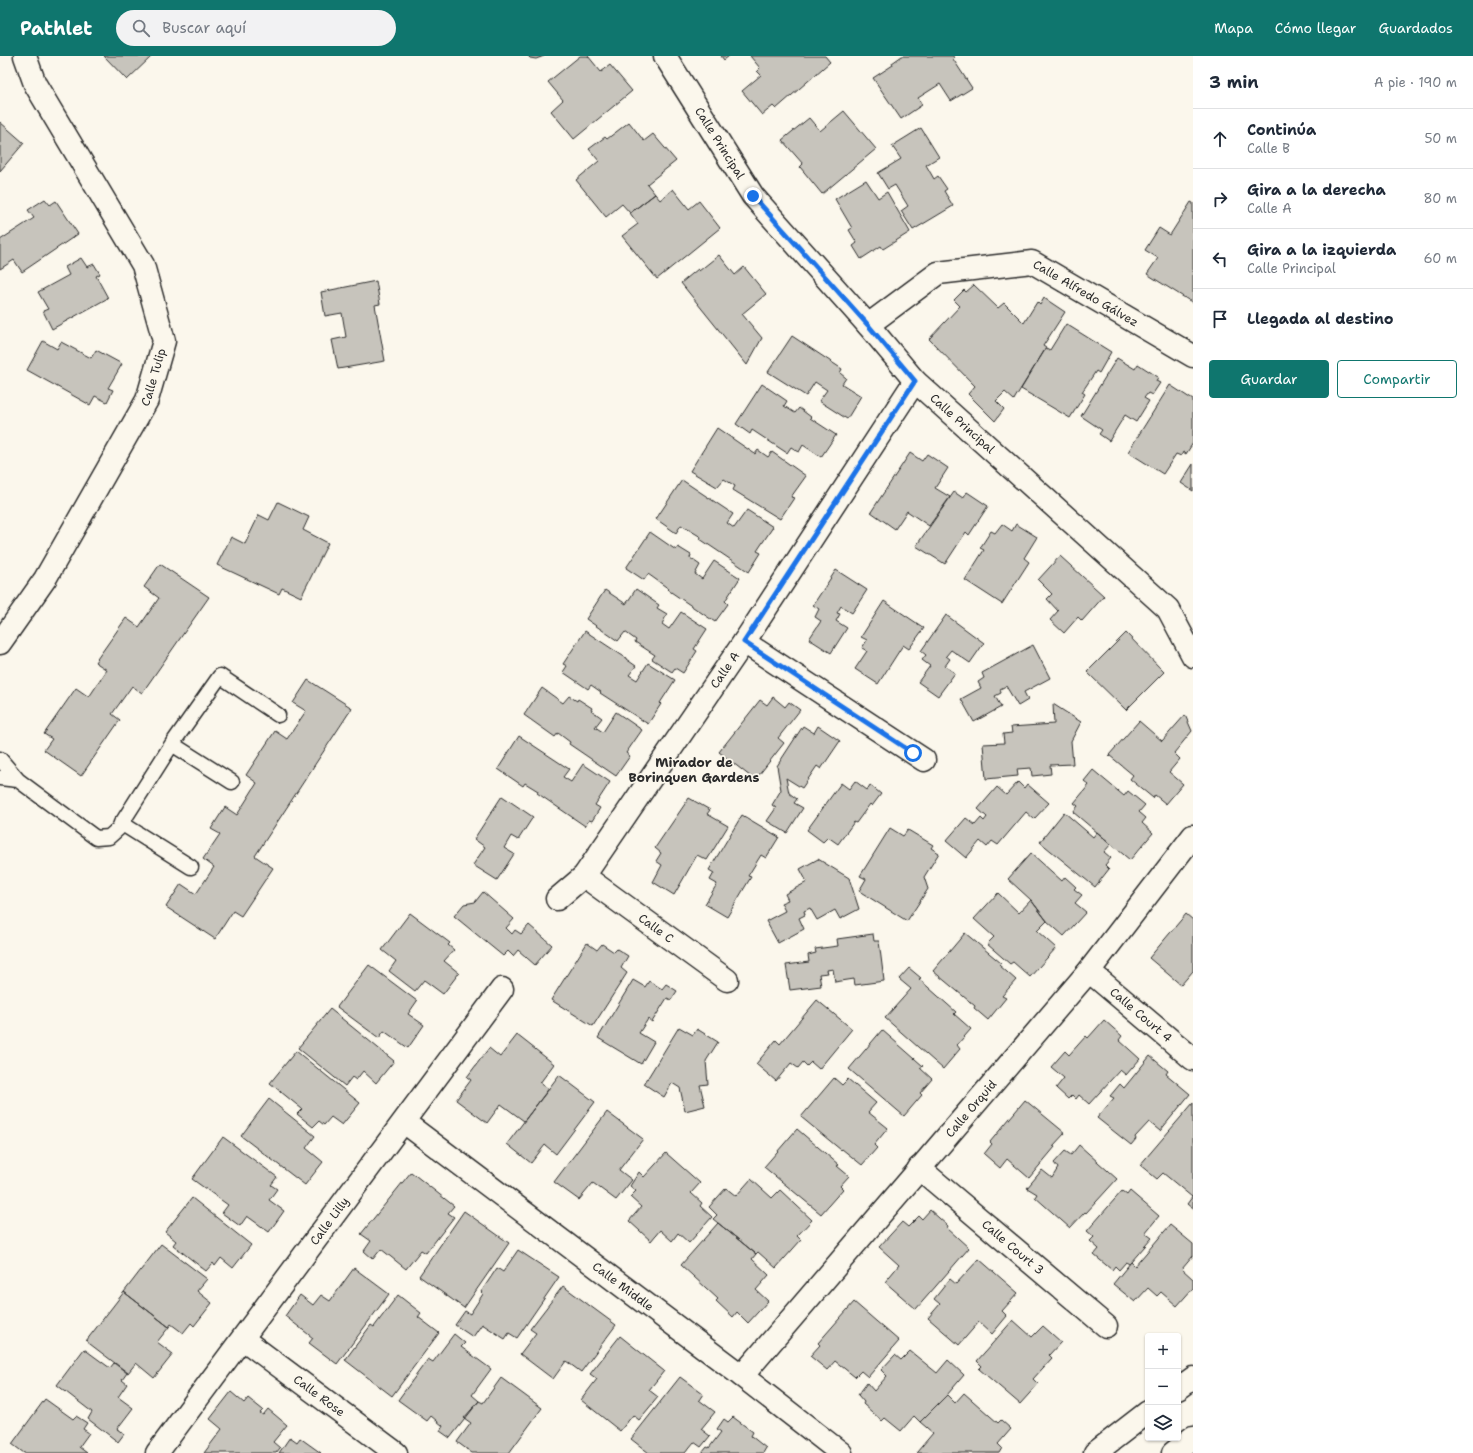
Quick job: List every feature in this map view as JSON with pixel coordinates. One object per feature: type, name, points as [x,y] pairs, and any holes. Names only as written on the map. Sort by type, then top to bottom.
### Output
[{"type":"main road","name":"Calle Tulip","points":[[0,644],[45,579],[147,400],[164,341],[143,265],[34,84],[25,56]]},
{"type":"main road","name":"Calle Principal","points":[[665,56],[753,196],[868,325],[915,381],[1168,609],[1192,652]]},
{"type":"main road","name":"Calle Alfredo Gálvez","points":[[868,325],[938,273],[1032,262],[1193,356]]},
{"type":"main road","name":"Calle A","points":[[557,899],[584,876],[744,642],[915,381]]},
{"type":"main road","points":[[744,642],[924,760]]},
{"type":"main road","name":"Calle Orquid","points":[[742,1376],[919,1168],[1089,972],[1193,836]]},
{"type":"main road","name":"Calle C","points":[[584,876],[727,980]]},
{"type":"main road","name":"Calle Court 4","points":[[1089,972],[1193,1059]]},
{"type":"main road","name":"Calle Lilly","points":[[158,1453],[502,989]]},
{"type":"main road","name":"Calle Middle","points":[[404,1122],[742,1376],[841,1453]]},
{"type":"main road","name":"Calle Court 3","points":[[919,1168],[1106,1326]]},
{"type":"main road","name":"Calle Rose","points":[[243,1339],[396,1453]]},
{"type":"main road","points":[[1181,1387],[1193,1378]]},
{"type":"main road","points":[[1095,1453],[1145,1414]]},
{"type":"main road","points":[[1173,1453],[1193,1437]]},
{"type":"lane","points":[[0,759],[18,780],[96,838],[109,837],[118,829],[172,744],[220,676],[278,715]]},
{"type":"lane","points":[[172,744],[232,782]]},
{"type":"lane","points":[[0,778],[18,780]]},
{"type":"lane","points":[[121,823],[191,867]]},
{"type":"building","points":[[104,56],[152,56],[127,80]]},
{"type":"building","points":[[528,56],[544,56],[536,59]]},
{"type":"building","points":[[580,56],[588,56],[601,72],[610,65],[632,91],[574,139],[551,111],[563,100],[548,82]]},
{"type":"building","points":[[721,56],[729,56],[724,60]]},
{"type":"building","points":[[750,56],[825,56],[830,62],[776,109],[773,106],[762,115],[742,91],[761,75],[757,71],[760,68]]},
{"type":"building","points":[[902,56],[953,56],[953,59],[972,88],[951,101],[940,84],[918,98],[922,105],[901,119],[873,78],[893,65],[892,63]]},
{"type":"building","points":[[844,111],[876,149],[822,194],[800,167],[803,164],[782,140],[809,118],[820,131]]},
{"type":"building","points":[[0,122],[24,143],[0,171]]},
{"type":"building","points":[[629,122],[644,141],[653,134],[676,161],[647,184],[655,194],[630,213],[622,204],[606,217],[576,180],[599,161],[589,149],[605,137],[607,139]]},
{"type":"building","points":[[921,128],[939,157],[926,165],[934,179],[938,176],[947,189],[944,191],[953,206],[913,230],[901,211],[908,206],[895,185],[888,189],[878,173],[901,159],[892,146]]},
{"type":"building","points":[[866,180],[878,198],[887,192],[910,232],[883,249],[881,246],[861,259],[853,246],[857,243],[849,230],[852,228],[835,199]]},
{"type":"building","points":[[673,189],[689,209],[699,201],[720,228],[657,279],[622,236],[638,224],[630,213],[655,194],[660,200]]},
{"type":"building","points":[[45,199],[50,205],[56,201],[78,234],[22,272],[14,260],[0,269],[0,240],[34,218],[28,210]]},
{"type":"building","points":[[1191,202],[1193,203],[1193,303],[1147,274],[1158,258],[1145,250],[1159,228],[1170,235]]},
{"type":"building","points":[[719,255],[735,275],[744,267],[766,294],[742,314],[762,338],[747,365],[681,283]]},
{"type":"building","points":[[81,258],[87,267],[94,264],[100,274],[96,276],[108,298],[52,329],[43,311],[48,309],[38,292],[69,275],[65,267]]},
{"type":"building","points":[[376,281],[380,304],[375,305],[385,361],[338,369],[332,340],[346,337],[342,313],[325,316],[321,292]]},
{"type":"building","points":[[974,285],[998,308],[1004,303],[1024,323],[1037,302],[1040,305],[1044,298],[1065,312],[1043,346],[1046,348],[1014,400],[1005,392],[996,401],[1004,409],[995,421],[968,394],[975,386],[929,339],[960,306],[954,300],[964,290],[966,292]]},
{"type":"building","points":[[1066,324],[1111,352],[1099,373],[1096,371],[1082,392],[1085,394],[1070,418],[1021,389],[1046,348],[1050,350]]},
{"type":"building","points":[[792,336],[842,369],[840,373],[846,378],[842,384],[861,396],[847,419],[819,401],[827,390],[815,382],[806,396],[768,372]]},
{"type":"building","points":[[43,341],[57,349],[61,342],[91,358],[96,350],[122,364],[108,388],[113,390],[107,402],[95,396],[90,405],[27,370]]},
{"type":"building","points":[[1117,358],[1135,369],[1138,364],[1158,377],[1156,381],[1160,383],[1152,395],[1148,393],[1144,398],[1149,401],[1136,422],[1125,415],[1109,441],[1099,434],[1102,430],[1081,416]]},
{"type":"building","points":[[762,384],[787,401],[784,406],[795,413],[799,408],[811,417],[810,418],[836,435],[821,457],[803,445],[799,452],[791,447],[787,453],[752,430],[750,434],[736,424]]},
{"type":"building","points":[[1170,385],[1193,400],[1193,443],[1186,454],[1183,452],[1181,456],[1176,454],[1163,474],[1128,452]]},
{"type":"building","points":[[717,428],[755,454],[758,450],[768,457],[772,452],[806,476],[791,497],[794,498],[780,519],[733,490],[735,486],[724,479],[717,487],[690,471]]},
{"type":"building","points":[[910,453],[922,461],[927,454],[948,468],[935,488],[950,497],[929,526],[907,511],[895,529],[871,512]]},
{"type":"building","points":[[1193,464],[1193,491],[1181,483]]},
{"type":"building","points":[[682,480],[733,514],[727,523],[734,528],[747,510],[773,527],[757,551],[761,553],[749,572],[700,539],[701,537],[681,525],[676,533],[656,519]]},
{"type":"building","points":[[954,492],[963,498],[967,492],[988,506],[969,535],[966,532],[945,564],[916,546]]},
{"type":"building","points":[[278,502],[309,517],[303,530],[328,543],[301,597],[282,588],[279,594],[217,565],[231,537],[245,544],[259,515],[269,520]]},
{"type":"building","points":[[1002,524],[1012,531],[1016,524],[1037,537],[1024,558],[1029,562],[1002,604],[965,580],[984,550],[980,548],[991,531],[995,533]]},
{"type":"building","points":[[650,532],[676,550],[678,547],[691,555],[690,558],[700,565],[695,574],[702,579],[714,561],[740,578],[725,601],[728,604],[715,622],[668,590],[669,589],[648,574],[644,580],[626,568]]},
{"type":"building","points":[[1060,556],[1104,596],[1082,621],[1078,617],[1064,633],[1050,620],[1058,611],[1047,599],[1052,594],[1038,580]]},
{"type":"building","points":[[160,564],[209,597],[142,693],[132,686],[112,714],[120,720],[81,776],[44,750],[52,739],[44,734],[76,688],[89,697],[107,670],[95,662],[126,618],[139,627],[159,598],[144,587]]},
{"type":"building","points":[[836,570],[867,590],[852,613],[841,606],[837,613],[840,614],[836,621],[847,628],[831,653],[809,639],[821,621],[815,617],[819,609],[813,605]]},
{"type":"building","points":[[636,589],[659,605],[657,608],[667,614],[662,624],[669,629],[681,612],[707,629],[694,649],[697,651],[683,673],[675,668],[672,672],[652,659],[655,655],[635,642],[636,640],[625,632],[618,641],[586,619],[605,590],[626,604]]},
{"type":"building","points":[[884,601],[924,628],[909,649],[903,645],[878,684],[855,669],[867,651],[862,648],[867,640],[861,637]]},
{"type":"building","points":[[946,615],[984,643],[970,663],[951,650],[946,656],[950,659],[945,666],[955,673],[938,696],[918,682],[930,666],[922,660],[926,655],[921,651]]},
{"type":"building","points":[[585,631],[636,666],[629,675],[637,680],[648,663],[675,680],[648,724],[600,693],[601,692],[591,685],[588,689],[563,672],[567,666],[563,664]]},
{"type":"building","points":[[1126,633],[1164,672],[1126,710],[1087,672]]},
{"type":"building","points":[[1033,645],[1050,678],[1024,692],[1028,700],[1018,706],[1006,686],[1000,689],[1001,693],[995,696],[1001,707],[974,722],[961,699],[981,688],[978,682],[984,678],[982,673]]},
{"type":"building","points":[[308,680],[352,708],[255,856],[273,868],[241,916],[233,911],[215,939],[166,907],[181,884],[196,894],[214,867],[203,859],[220,834],[211,829],[225,807],[237,815],[257,783],[246,775],[275,731],[287,739],[306,711],[293,703]]},
{"type":"building","points":[[542,688],[563,703],[569,696],[577,701],[578,699],[592,708],[591,710],[602,718],[595,727],[603,732],[616,712],[642,730],[626,753],[630,756],[616,776],[569,744],[570,742],[558,733],[555,737],[524,715]]},
{"type":"building","points":[[773,697],[785,707],[789,702],[800,710],[778,738],[784,743],[755,780],[719,752],[760,700],[767,705]]},
{"type":"building","points":[[1053,704],[1081,722],[1071,741],[1073,764],[1050,765],[1051,774],[1032,776],[1031,768],[1017,769],[1018,776],[986,779],[983,744],[1004,743],[1003,734],[1012,733],[1011,727],[1054,724]]},
{"type":"building","points":[[1185,715],[1192,731],[1174,753],[1180,759],[1169,772],[1183,784],[1166,804],[1155,795],[1153,798],[1130,779],[1133,775],[1109,755],[1139,721],[1162,741]]},
{"type":"building","points":[[803,726],[814,733],[818,726],[840,741],[821,769],[817,766],[802,788],[786,778],[789,793],[797,799],[794,803],[803,808],[787,833],[767,821],[776,808],[772,805],[781,790],[777,766]]},
{"type":"building","points":[[519,736],[569,769],[563,777],[571,782],[583,764],[610,782],[595,805],[600,808],[592,821],[589,820],[585,826],[537,793],[538,791],[525,783],[523,786],[498,769]]},
{"type":"building","points":[[1093,770],[1124,796],[1128,791],[1145,805],[1139,812],[1146,818],[1142,823],[1153,833],[1130,860],[1073,812],[1078,806],[1074,803],[1089,785],[1084,781]]},
{"type":"building","points":[[855,781],[867,790],[870,785],[881,794],[872,806],[870,804],[856,823],[854,822],[838,844],[828,837],[823,842],[807,830],[841,783],[849,789]]},
{"type":"building","points":[[1018,782],[1024,788],[1027,784],[1049,803],[1034,819],[1026,812],[998,845],[992,841],[987,847],[980,841],[966,858],[946,841],[966,818],[975,825],[981,818],[984,821],[987,817],[978,809],[997,787],[1006,795]]},
{"type":"building","points":[[502,796],[533,817],[518,840],[511,836],[504,848],[514,854],[497,880],[473,865],[485,847],[474,839]]},
{"type":"building","points":[[689,798],[710,810],[707,814],[728,826],[707,860],[697,855],[674,895],[653,882],[662,865],[656,861],[661,853],[655,848]]},
{"type":"building","points":[[1064,812],[1093,837],[1097,832],[1111,844],[1104,852],[1111,858],[1105,865],[1109,869],[1095,887],[1040,842]]},
{"type":"building","points":[[742,815],[779,837],[766,858],[761,855],[748,876],[751,877],[727,917],[705,904],[717,884],[710,880],[714,873],[709,870]]},
{"type":"building","points":[[890,828],[903,836],[908,830],[933,845],[931,848],[939,853],[924,877],[928,889],[907,921],[859,891],[866,879],[860,876]]},
{"type":"building","points":[[1031,853],[1062,881],[1065,877],[1076,887],[1074,889],[1082,895],[1075,903],[1086,912],[1064,936],[1047,921],[1031,900],[1008,879]]},
{"type":"building","points":[[818,859],[849,878],[859,909],[840,919],[835,910],[817,920],[810,908],[804,911],[805,915],[799,918],[804,929],[778,943],[766,921],[785,911],[781,903],[788,900],[785,894],[807,882],[800,869]]},
{"type":"building","points":[[483,892],[514,919],[506,928],[512,934],[515,930],[521,934],[529,925],[552,945],[535,965],[518,950],[513,956],[508,951],[503,956],[454,916],[464,904],[475,902]]},
{"type":"building","points":[[998,893],[1019,913],[1031,900],[1047,921],[1037,931],[1056,948],[1030,977],[1013,962],[1010,964],[987,944],[994,937],[974,919]]},
{"type":"building","points":[[410,913],[450,943],[448,945],[454,950],[444,961],[459,973],[443,994],[424,980],[415,991],[389,971],[396,961],[382,950]]},
{"type":"building","points":[[1186,914],[1193,920],[1193,971],[1181,985],[1149,958]]},
{"type":"building","points":[[965,933],[1001,963],[999,965],[1016,980],[1002,996],[1006,998],[988,1020],[974,1008],[975,1006],[933,971]]},
{"type":"building","points":[[873,934],[874,941],[879,941],[884,981],[855,985],[854,979],[835,982],[833,969],[827,970],[828,973],[819,974],[821,986],[790,990],[786,965],[809,962],[808,955],[816,953],[815,949],[838,946],[837,939]]},
{"type":"building","points":[[587,943],[597,950],[602,944],[614,952],[617,949],[628,956],[621,968],[627,973],[593,1026],[551,1000]]},
{"type":"building","points":[[369,965],[417,1001],[408,1014],[424,1025],[408,1048],[384,1031],[379,1038],[337,1007]]},
{"type":"building","points":[[909,968],[956,1012],[954,1014],[971,1029],[957,1045],[960,1049],[943,1069],[885,1018],[911,989],[899,979]]},
{"type":"building","points":[[633,980],[645,987],[649,981],[662,989],[666,984],[677,991],[671,1000],[667,998],[652,1022],[648,1019],[639,1033],[654,1042],[641,1064],[598,1038]]},
{"type":"building","points":[[817,1000],[852,1029],[819,1069],[811,1062],[807,1066],[803,1062],[798,1068],[791,1063],[776,1081],[756,1064],[776,1040],[780,1044]]},
{"type":"building","points":[[330,1009],[394,1061],[376,1083],[363,1071],[356,1080],[352,1077],[345,1086],[298,1048]]},
{"type":"building","points":[[1104,1020],[1122,1036],[1119,1040],[1140,1059],[1126,1075],[1120,1070],[1089,1104],[1079,1095],[1076,1099],[1072,1095],[1068,1099],[1056,1088],[1064,1078],[1051,1067],[1065,1051],[1069,1055],[1086,1036],[1088,1038]]},
{"type":"building","points":[[679,1027],[693,1035],[697,1029],[718,1042],[706,1061],[708,1084],[700,1085],[705,1106],[685,1111],[680,1088],[672,1083],[664,1097],[644,1084]]},
{"type":"building","points":[[882,1030],[923,1066],[920,1068],[932,1079],[920,1093],[922,1095],[904,1116],[849,1069]]},
{"type":"building","points":[[517,1035],[554,1064],[540,1083],[549,1089],[524,1121],[501,1104],[487,1123],[456,1100],[471,1080],[467,1077],[489,1048],[500,1057]]},
{"type":"building","points":[[296,1051],[360,1103],[342,1125],[331,1117],[324,1125],[319,1121],[313,1127],[297,1114],[302,1109],[270,1083]]},
{"type":"building","points":[[1150,1056],[1168,1071],[1166,1074],[1190,1094],[1160,1131],[1149,1122],[1135,1137],[1136,1139],[1131,1145],[1097,1118],[1114,1098],[1110,1096],[1120,1084],[1124,1088]]},
{"type":"building","points":[[559,1075],[595,1102],[556,1154],[545,1145],[531,1163],[507,1144]]},
{"type":"building","points":[[834,1078],[842,1085],[848,1079],[876,1103],[868,1112],[888,1128],[874,1145],[877,1148],[862,1165],[801,1117]]},
{"type":"building","points":[[269,1099],[315,1136],[306,1148],[323,1162],[305,1185],[241,1136]]},
{"type":"building","points":[[1025,1100],[1065,1133],[1053,1146],[1055,1147],[1029,1178],[1007,1159],[1000,1168],[984,1154],[992,1144],[990,1142]]},
{"type":"building","points":[[1193,1103],[1192,1197],[1163,1173],[1157,1179],[1140,1165]]},
{"type":"building","points":[[607,1112],[643,1139],[619,1170],[632,1180],[616,1200],[593,1183],[579,1200],[554,1182]]},
{"type":"building","points":[[797,1129],[839,1165],[837,1166],[849,1176],[840,1186],[843,1189],[821,1214],[764,1167]]},
{"type":"building","points":[[223,1137],[277,1177],[271,1185],[277,1189],[269,1200],[284,1211],[269,1232],[247,1216],[240,1226],[222,1213],[228,1205],[192,1179]]},
{"type":"building","points":[[1079,1145],[1117,1179],[1070,1228],[1035,1197],[1037,1194],[1027,1188],[1042,1170],[1052,1178],[1058,1168],[1054,1163],[1065,1151],[1071,1155]]},
{"type":"building","points":[[666,1153],[700,1183],[691,1193],[702,1203],[700,1206],[712,1217],[689,1243],[678,1233],[672,1241],[660,1230],[651,1241],[629,1221],[641,1207],[630,1197],[636,1191],[630,1186],[639,1172],[644,1177]]},
{"type":"building","points":[[411,1172],[454,1206],[448,1213],[454,1217],[426,1253],[421,1250],[406,1269],[381,1249],[373,1259],[364,1251],[371,1241],[361,1234]]},
{"type":"building","points":[[751,1179],[772,1198],[780,1190],[812,1220],[797,1236],[801,1240],[776,1268],[758,1252],[756,1254],[713,1219],[717,1215],[709,1207],[726,1188],[736,1196]]},
{"type":"building","points":[[1122,1191],[1127,1195],[1130,1191],[1159,1216],[1145,1233],[1152,1238],[1129,1264],[1126,1262],[1119,1270],[1115,1266],[1112,1270],[1094,1255],[1099,1249],[1090,1241],[1094,1237],[1087,1231]]},
{"type":"building","points":[[1193,1196],[1193,1209],[1187,1204]]},
{"type":"building","points":[[192,1198],[251,1245],[233,1268],[221,1258],[215,1266],[213,1263],[206,1271],[173,1245],[176,1241],[165,1232]]},
{"type":"building","points":[[930,1210],[969,1248],[916,1309],[885,1282],[899,1265],[879,1247],[902,1222],[908,1227],[919,1216],[922,1219]]},
{"type":"building","points":[[464,1211],[509,1243],[464,1308],[419,1276]]},
{"type":"building","points":[[718,1223],[756,1254],[752,1259],[769,1275],[756,1290],[768,1301],[748,1323],[737,1312],[733,1317],[716,1301],[718,1299],[681,1265]]},
{"type":"building","points":[[1170,1225],[1193,1244],[1193,1256],[1182,1269],[1193,1279],[1193,1288],[1177,1306],[1161,1292],[1157,1296],[1148,1288],[1135,1302],[1113,1284],[1131,1262],[1135,1266]]},
{"type":"building","points":[[161,1244],[207,1279],[197,1291],[212,1303],[194,1326],[191,1323],[183,1333],[171,1324],[169,1327],[124,1292]]},
{"type":"building","points":[[518,1250],[559,1277],[517,1338],[509,1333],[505,1339],[482,1324],[473,1337],[455,1325],[465,1311],[470,1314],[483,1294],[481,1292],[497,1268],[503,1272]]},
{"type":"building","points":[[979,1259],[1018,1293],[1002,1311],[1007,1316],[992,1334],[979,1322],[959,1345],[928,1318],[940,1304],[934,1299],[950,1279],[956,1284]]},
{"type":"building","points":[[354,1268],[389,1294],[337,1364],[309,1343],[313,1338],[285,1316],[300,1295],[313,1305],[321,1295],[330,1301]]},
{"type":"building","points":[[563,1286],[616,1325],[581,1372],[566,1361],[553,1379],[520,1354],[536,1333],[530,1329]]},
{"type":"building","points":[[124,1292],[169,1327],[157,1342],[173,1354],[154,1378],[136,1363],[128,1373],[86,1341]]},
{"type":"building","points":[[398,1295],[421,1313],[418,1317],[439,1333],[392,1396],[345,1360],[371,1325],[374,1327]]},
{"type":"building","points":[[854,1302],[899,1341],[868,1377],[861,1371],[855,1377],[835,1361],[827,1370],[810,1356],[820,1345],[818,1343]]},
{"type":"building","points":[[1013,1320],[1032,1337],[1043,1326],[1061,1342],[1049,1355],[1052,1358],[1033,1379],[1038,1384],[1020,1404],[979,1369],[982,1366],[977,1361]]},
{"type":"building","points":[[454,1334],[465,1343],[461,1347],[491,1369],[472,1395],[479,1401],[450,1438],[440,1431],[443,1426],[431,1416],[427,1421],[398,1400],[428,1359],[433,1362]]},
{"type":"building","points":[[620,1336],[664,1371],[649,1390],[658,1397],[639,1420],[633,1415],[620,1431],[581,1400],[597,1379],[590,1374]]},
{"type":"building","points":[[84,1349],[110,1368],[114,1363],[127,1373],[122,1380],[127,1384],[118,1397],[133,1408],[117,1429],[124,1434],[118,1442],[88,1419],[92,1412],[57,1385]]},
{"type":"building","points":[[910,1351],[937,1373],[948,1360],[964,1375],[947,1395],[920,1422],[914,1416],[901,1431],[885,1418],[882,1421],[863,1404],[864,1402],[858,1395],[867,1383],[874,1391],[887,1376],[881,1370],[895,1355],[901,1360]]},
{"type":"building","points":[[680,1377],[703,1394],[699,1400],[715,1412],[701,1429],[710,1436],[701,1447],[694,1442],[685,1453],[649,1453],[631,1439]]},
{"type":"building","points":[[501,1378],[542,1408],[509,1453],[472,1453],[457,1442],[471,1423],[464,1418],[479,1401],[483,1403]]},
{"type":"building","points":[[231,1392],[244,1403],[248,1398],[263,1410],[260,1413],[263,1415],[268,1409],[287,1425],[273,1442],[280,1448],[276,1453],[204,1453],[222,1429],[210,1419]]},
{"type":"building","points":[[964,1393],[998,1423],[1001,1420],[1011,1429],[998,1444],[1002,1448],[999,1453],[918,1453],[917,1452],[933,1433],[920,1422],[947,1395],[955,1403]]},
{"type":"building","points":[[45,1399],[73,1419],[76,1416],[87,1423],[83,1429],[89,1433],[79,1447],[87,1453],[24,1453],[12,1444]]},
{"type":"building","points":[[733,1417],[753,1432],[751,1436],[766,1448],[763,1453],[702,1453],[707,1447],[709,1448],[721,1432],[717,1429],[724,1419],[728,1422]]},
{"type":"building","points":[[290,1437],[297,1442],[300,1438],[321,1453],[279,1453]]},
{"type":"district","name":"Mirador de Borinquen Gardens","points":[[694,770]]},
{"type":"route","points":[[753,196],[868,325],[915,381],[744,642],[913,753]]}]
